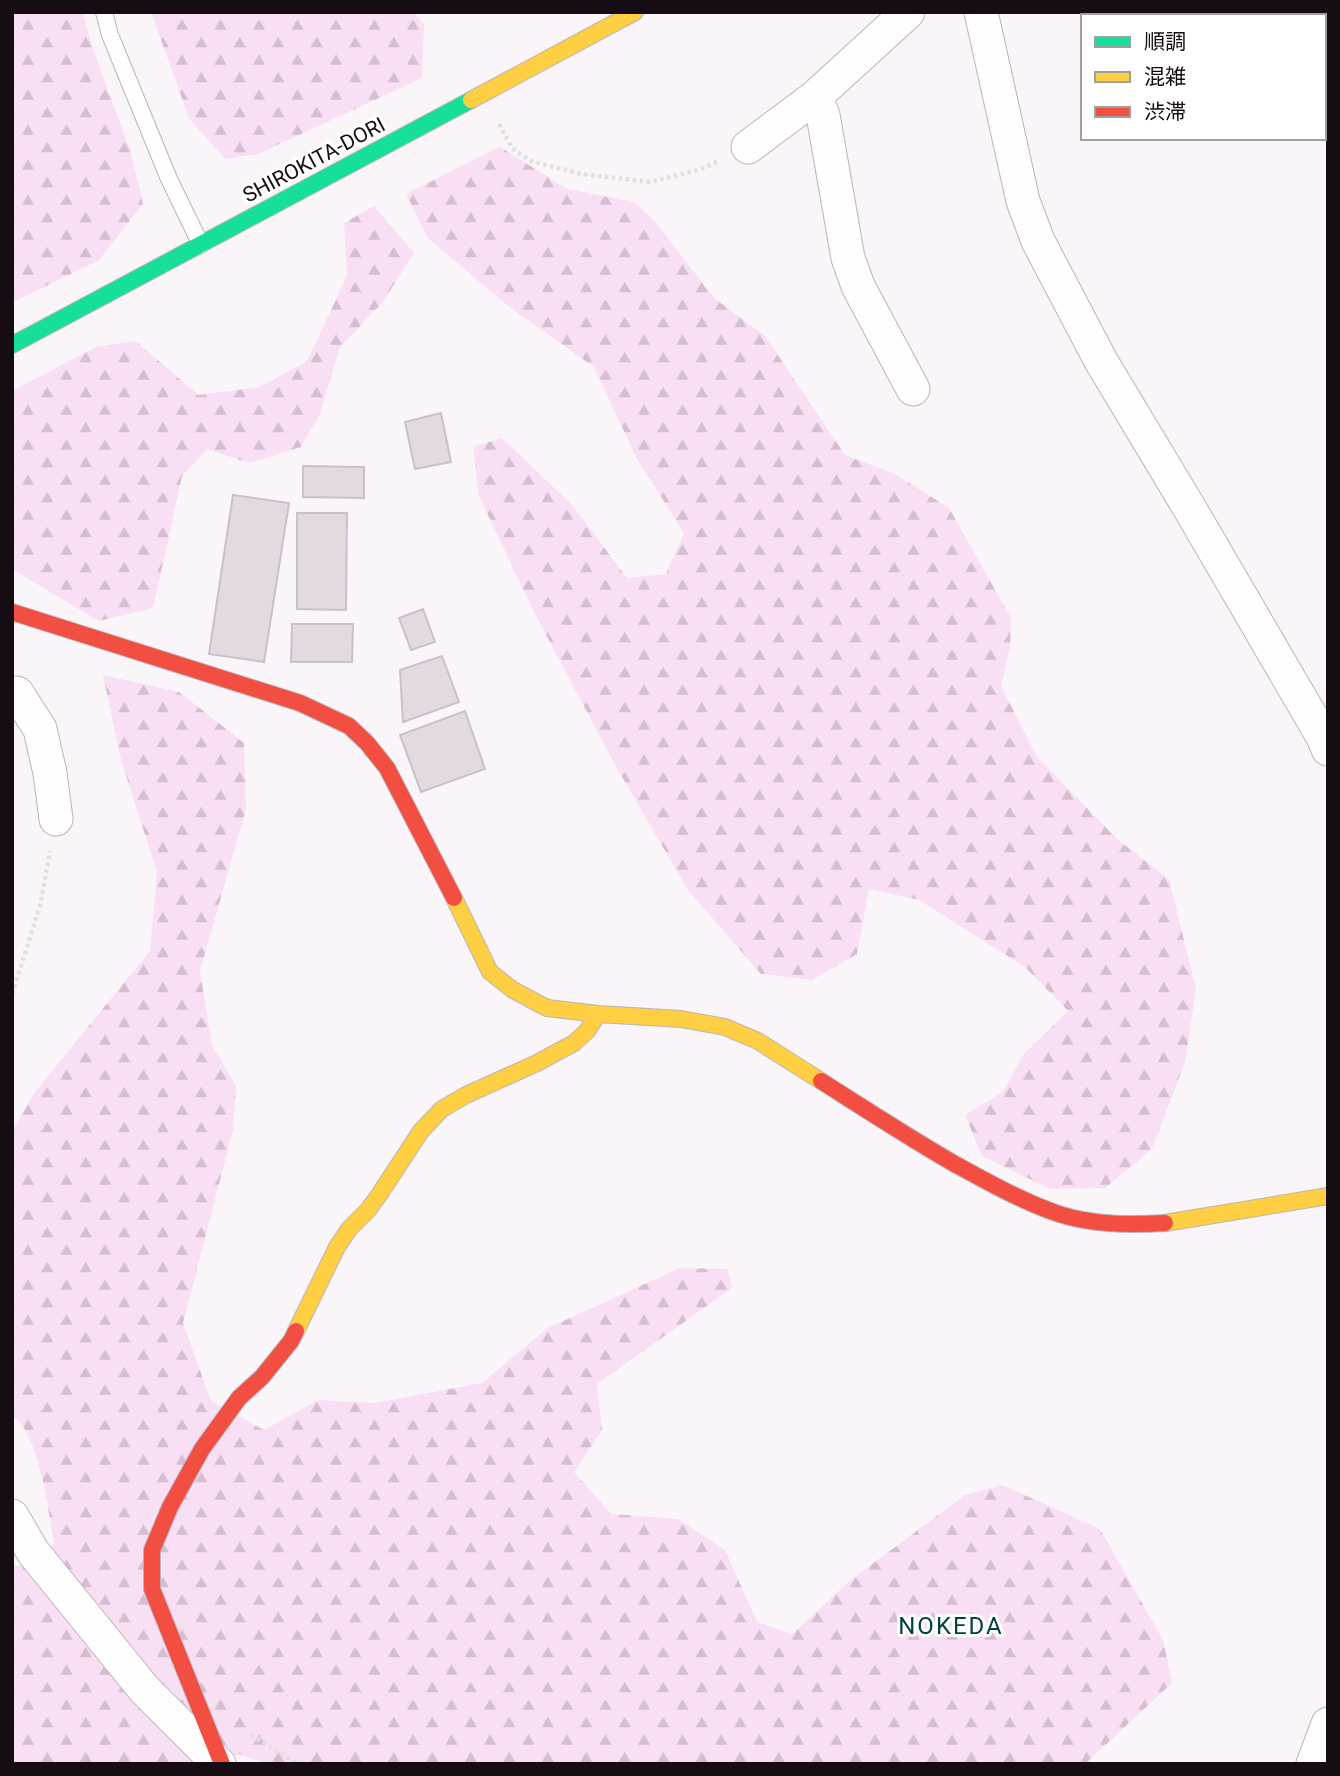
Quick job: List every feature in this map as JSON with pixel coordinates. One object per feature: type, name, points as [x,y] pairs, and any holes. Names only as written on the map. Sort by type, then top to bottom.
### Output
[{"type":"street","name":"SHIROKITA-DORI","points":[[12,345],[635,12]]},
{"type":"street","points":[[748,147],[816,97],[908,12]]},
{"type":"street","points":[[981,12],[1023,201],[1038,241],[1101,361],[1282,664],[1328,749]]},
{"type":"street","points":[[816,97],[823,115],[848,258],[858,286],[913,389]]},
{"type":"street","points":[[12,612],[300,703],[349,726],[368,743],[387,768],[490,972],[513,990],[547,1008],[598,1014],[681,1018],[725,1027],[758,1041],[902,1133],[994,1186],[1059,1214],[1090,1221],[1132,1225],[1174,1223],[1328,1196]]},
{"type":"street","points":[[14,692],[40,729],[51,773],[56,819]]},
{"type":"street","points":[[221,1764],[152,1589],[152,1550],[170,1507],[202,1449],[239,1398],[262,1377],[291,1341],[337,1247],[379,1195],[421,1130],[442,1109],[466,1095],[574,1043],[587,1031],[598,1014]]},
{"type":"street","points":[[12,1516],[33,1552],[144,1689],[221,1764]]},
{"type":"street","points":[[1313,1764],[1328,1724]]},
{"type":"lane","points":[[104,12],[110,35],[169,179],[201,246]]},
{"type":"path","points":[[483,93],[512,148],[531,161],[581,174],[650,182],[701,169],[748,147]]},
{"type":"path","points":[[12,994],[40,906],[56,819]]},
{"type":"green space","points":[[12,12],[82,12],[131,153],[143,204],[99,260],[12,303]]},
{"type":"green space","points":[[151,12],[413,12],[424,24],[422,78],[258,154],[225,159],[189,118]]},
{"type":"green space","points":[[500,147],[567,189],[634,202],[656,223],[714,298],[765,336],[845,455],[895,474],[949,508],[1011,618],[1010,647],[1001,686],[1037,757],[1118,840],[1169,879],[1196,989],[1185,1062],[1152,1149],[1105,1188],[1050,1189],[982,1156],[965,1115],[1003,1092],[1023,1055],[1068,1011],[1025,967],[919,900],[869,889],[857,954],[812,980],[761,974],[688,890],[614,763],[534,612],[479,496],[473,447],[502,438],[573,506],[627,578],[666,574],[684,533],[637,459],[594,367],[508,306],[428,238],[406,194]]},
{"type":"green space","points":[[374,206],[414,253],[382,303],[340,347],[320,414],[301,447],[249,463],[207,449],[182,476],[153,608],[99,621],[12,569],[12,391],[96,347],[136,341],[198,395],[260,387],[307,361],[347,276],[344,223]]},
{"type":"green space","points":[[103,675],[179,692],[244,743],[246,809],[200,971],[212,1045],[236,1086],[233,1130],[183,1323],[211,1401],[264,1430],[318,1400],[375,1403],[482,1383],[548,1328],[680,1268],[728,1269],[732,1288],[597,1384],[602,1430],[574,1472],[611,1514],[678,1519],[725,1550],[757,1622],[792,1634],[852,1579],[965,1495],[1002,1485],[1100,1529],[1163,1640],[1172,1683],[1085,1764],[267,1764],[239,1754],[223,1764],[12,1764],[12,1565],[19,1566],[54,1544],[36,1455],[21,1424],[12,1416],[12,1131],[35,1092],[150,951],[157,872],[121,760]]},
{"type":"building","points":[[441,413],[451,462],[415,469],[405,422]]},
{"type":"building","points":[[303,466],[364,467],[364,498],[303,497]]},
{"type":"building","points":[[233,495],[289,503],[264,662],[209,654]]},
{"type":"building","points":[[297,513],[347,513],[346,610],[297,609]]},
{"type":"building","points":[[423,609],[435,642],[411,650],[399,618]]},
{"type":"building","points":[[292,624],[353,624],[352,662],[291,662]]},
{"type":"building","points":[[442,656],[459,702],[403,722],[400,670]]},
{"type":"building","points":[[465,711],[485,769],[421,792],[400,735]]},
{"type":"traffic: fast","points":[[12,345],[471,100]]},
{"type":"traffic: slow","points":[[471,100],[635,12]]},
{"type":"traffic: slow","points":[[454,898],[490,972],[513,990],[547,1008],[681,1019],[725,1027],[758,1041],[821,1081]]},
{"type":"traffic: slow","points":[[296,1331],[337,1247],[379,1195],[421,1131],[442,1109],[466,1095],[574,1043],[587,1031],[598,1014]]},
{"type":"traffic: slow","points":[[1165,1223],[1328,1196]]},
{"type":"traffic: jam","points":[[12,612],[300,703],[349,726],[387,768],[454,898]]},
{"type":"traffic: jam","points":[[821,1081],[953,1163],[1032,1204],[1059,1214],[1098,1222],[1165,1223]]},
{"type":"traffic: jam","points":[[222,1764],[152,1589],[152,1550],[170,1507],[202,1449],[239,1398],[262,1377],[296,1331]]},
{"type":"district","name":"NOKEDA","points":[[951,1626]]}]
